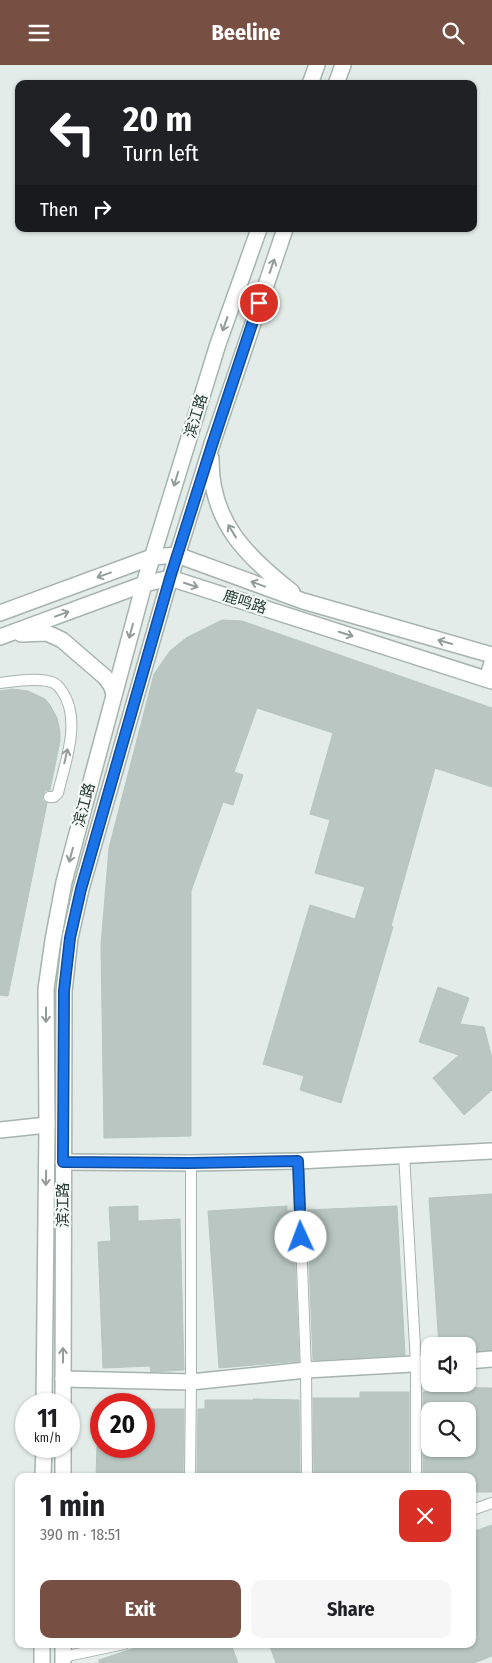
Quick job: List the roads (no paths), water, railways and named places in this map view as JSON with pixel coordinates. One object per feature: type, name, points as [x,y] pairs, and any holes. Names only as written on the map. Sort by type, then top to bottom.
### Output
[{"type":"street","points":[[311,80],[317,65]]},
{"type":"street","points":[[337,80],[343,65]]},
{"type":"street","name":"滨江路","points":[[44,1393],[47,1125],[46,989],[53,940],[64,883],[144,584],[218,344],[258,232]]},
{"type":"street","name":"滨江路","points":[[63,1393],[64,991],[70,938],[81,889],[170,578],[212,445],[284,232]]},
{"type":"street","points":[[212,445],[211,471],[213,490],[220,511],[231,531],[245,551],[303,601]]},
{"type":"street","name":"鹿鸣路","points":[[0,613],[152,557],[177,555],[303,601],[492,655]]},
{"type":"street","points":[[0,637],[144,584],[170,578]]},
{"type":"street","name":"鹿鸣路","points":[[170,578],[490,680]]},
{"type":"street","points":[[0,637],[38,633],[48,633],[55,636],[105,677],[111,685],[114,694]]},
{"type":"street","points":[[490,680],[492,663]]},
{"type":"street","points":[[0,1130],[47,1125]]},
{"type":"street","points":[[63,1162],[190,1163],[298,1161],[404,1154],[492,1151]]},
{"type":"street","points":[[476,1360],[492,1359]]},
{"type":"street","points":[[63,1379],[192,1382],[306,1370],[421,1364]]},
{"type":"street","points":[[43,1473],[44,1458]]},
{"type":"street","points":[[63,1458],[63,1473]]},
{"type":"street","points":[[42,1648],[42,1663]]},
{"type":"lane","points":[[0,683],[14,681],[51,682],[59,687],[68,701],[70,714],[69,744],[58,793],[54,797],[49,797]]},
{"type":"lane","points":[[404,1154],[421,1342]]},
{"type":"lane","points":[[298,1161],[306,1370],[306,1473]]},
{"type":"lane","points":[[190,1163],[192,1382],[190,1473]]},
{"type":"lane","points":[[416,1473],[421,1392]]},
{"type":"lane","points":[[476,1509],[492,1503]]},
{"type":"lane","points":[[63,1655],[102,1648]]}]
